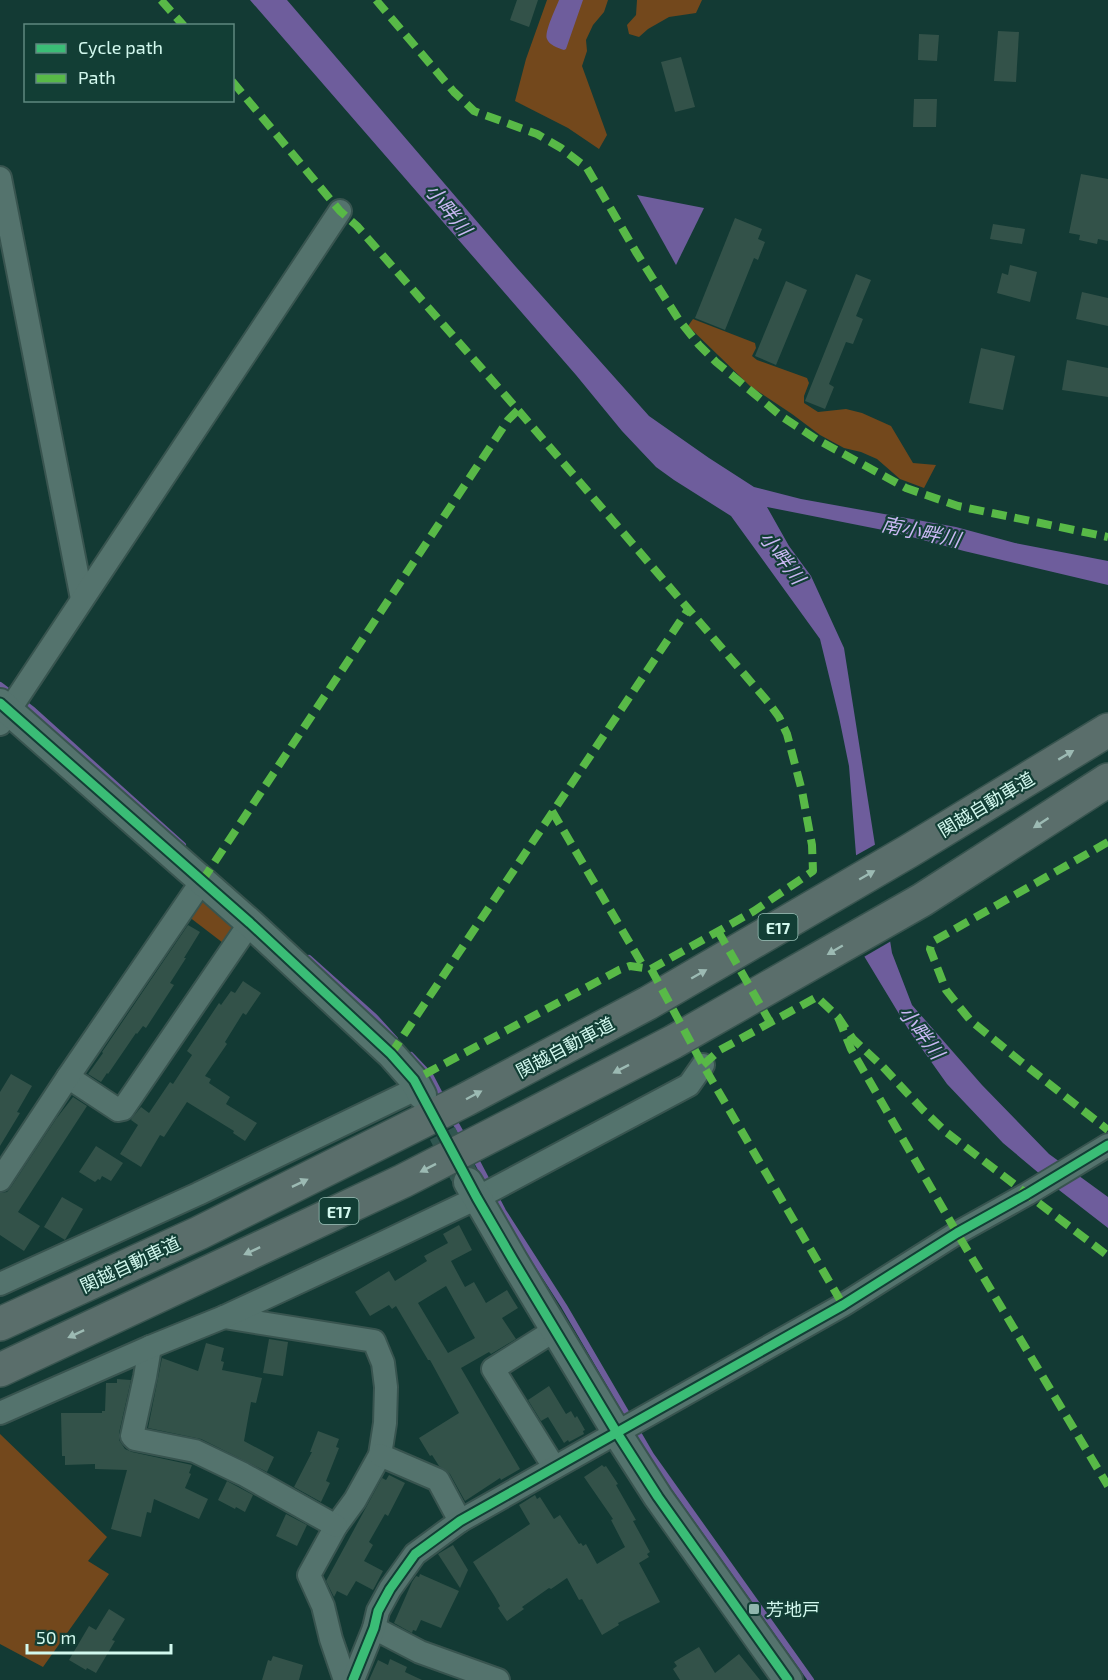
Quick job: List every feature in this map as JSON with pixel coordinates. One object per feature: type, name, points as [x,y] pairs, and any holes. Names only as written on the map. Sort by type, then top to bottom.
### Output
[{"type":"highway","name":"関越自動車道","points":[[0,1324],[209,1228],[465,1100],[648,1003],[909,851],[1108,730]]},
{"type":"highway","name":"E17","points":[[0,1370],[403,1180],[673,1042],[922,900],[1108,780]]},
{"type":"street","points":[[0,178],[82,599]]},
{"type":"street","points":[[3,1280],[420,1092],[414,1080],[391,1054],[250,923],[3,712],[82,599],[340,211]]},
{"type":"street","points":[[0,1180],[202,880]]},
{"type":"street","points":[[68,1077],[118,1110],[123,1109],[250,923]]},
{"type":"street","points":[[0,1413],[224,1317],[473,1190],[689,1085],[703,1065]]},
{"type":"street","points":[[353,1680],[374,1628],[378,1611],[390,1588],[415,1554],[460,1521],[843,1305],[957,1233],[1108,1145]]},
{"type":"street","points":[[473,1190],[555,1330],[664,1506],[788,1680]]},
{"type":"street","points":[[224,1317],[374,1341],[383,1363],[386,1387],[385,1423],[380,1455],[309,1575],[323,1606],[345,1680]]},
{"type":"street","points":[[554,1467],[493,1369],[555,1330]]},
{"type":"street","points":[[150,1347],[132,1436],[135,1439],[195,1451],[243,1474],[336,1526]]},
{"type":"street","points":[[380,1455],[438,1480],[460,1521]]},
{"type":"street","points":[[374,1628],[420,1652],[498,1680]]},
{"type":"shaded area","points":[[547,0],[608,0],[604,12],[593,25],[586,40],[587,51],[582,66],[607,135],[599,149],[568,128],[515,101],[526,59]]},
{"type":"shaded area","points":[[637,0],[702,0],[696,13],[669,17],[639,37],[629,34],[627,25],[636,15]]},
{"type":"shaded area","points":[[693,319],[755,343],[756,348],[752,356],[757,360],[807,378],[809,383],[804,403],[818,412],[846,409],[862,413],[891,426],[913,463],[936,465],[924,488],[900,479],[877,459],[844,448],[820,435],[750,386],[688,326]]},
{"type":"shaded area","points":[[203,896],[240,930],[227,946],[184,913]]},
{"type":"shaded area","points":[[0,1434],[107,1537],[88,1561],[109,1574],[43,1667],[0,1644]]},
{"type":"water","points":[[250,0],[287,0],[516,267],[649,416],[709,458],[754,487],[801,499],[956,527],[1015,543],[1108,561],[1108,585],[893,532],[767,507],[789,546],[811,576],[844,648],[892,953],[912,1005],[982,1085],[1049,1154],[1108,1197],[1108,1228],[1003,1143],[947,1084],[910,1032],[864,956],[849,766],[820,639],[731,516],[656,467],[622,431]]},
{"type":"water","points":[[559,0],[583,0],[564,50],[554,46],[547,39],[549,26]]},
{"type":"water","points":[[637,195],[704,208],[676,265]]},
{"type":"pier","points":[[878,843],[893,940],[862,958],[853,857]]},
{"type":"building","points":[[517,0],[538,0],[529,27],[510,20]]},
{"type":"building","points":[[998,31],[1019,32],[1016,82],[994,81]]},
{"type":"building","points":[[919,34],[939,35],[937,61],[918,60]]},
{"type":"building","points":[[681,57],[695,107],[675,112],[661,62]]},
{"type":"building","points":[[914,99],[937,99],[936,127],[913,127]]},
{"type":"building","points":[[1081,174],[1108,179],[1108,241],[1098,239],[1097,244],[1079,240],[1080,235],[1069,233]]},
{"type":"building","points":[[735,218],[762,229],[758,239],[765,242],[758,260],[754,258],[725,330],[695,318]]},
{"type":"building","points":[[993,224],[1025,229],[1022,244],[990,239]]},
{"type":"building","points":[[1010,265],[1037,272],[1030,302],[997,293],[1002,273],[1008,275]]},
{"type":"building","points":[[856,274],[871,280],[856,316],[863,319],[853,344],[846,342],[829,384],[834,387],[825,409],[805,401]]},
{"type":"building","points":[[786,281],[807,290],[776,365],[755,356]]},
{"type":"building","points":[[1082,292],[1108,298],[1108,326],[1076,319]]},
{"type":"building","points":[[981,348],[1015,356],[1003,410],[969,403]]},
{"type":"building","points":[[1067,360],[1108,368],[1108,397],[1062,390]]},
{"type":"building","points":[[188,925],[200,932],[170,983],[174,985],[146,1028],[143,1026],[136,1033],[101,1082],[88,1074]]},
{"type":"building","points":[[243,981],[261,993],[246,1015],[243,1013],[225,1042],[227,1044],[205,1076],[211,1079],[209,1083],[230,1097],[226,1104],[257,1123],[245,1141],[233,1133],[234,1131],[187,1102],[164,1137],[160,1135],[141,1167],[120,1154],[138,1125],[131,1120],[132,1118],[141,1107],[149,1113],[170,1082],[173,1084],[192,1055],[187,1051],[219,1003],[221,1005],[231,991],[235,993]]},
{"type":"building","points":[[11,1074],[32,1086],[17,1112],[20,1113],[0,1146],[0,1092]]},
{"type":"building","points":[[73,1097],[87,1106],[18,1212],[40,1226],[24,1251],[0,1235],[0,1193],[7,1192],[11,1187]]},
{"type":"building","points":[[96,1146],[123,1163],[111,1181],[102,1176],[95,1182],[79,1172]]},
{"type":"building","points":[[62,1197],[83,1209],[65,1240],[44,1227]]},
{"type":"building","points":[[459,1225],[472,1250],[451,1261],[465,1287],[474,1282],[486,1303],[507,1290],[518,1308],[502,1318],[516,1339],[461,1368],[520,1469],[501,1480],[500,1478],[465,1501],[450,1474],[439,1466],[432,1455],[430,1456],[419,1438],[459,1413],[430,1360],[396,1306],[392,1309],[389,1305],[370,1316],[355,1292],[389,1271],[395,1281],[427,1261],[424,1256],[448,1243],[443,1234]],"holes":[[[446,1286],[475,1338],[448,1353],[418,1303]]]},
{"type":"building","points":[[269,1339],[288,1342],[283,1376],[263,1373]]},
{"type":"building","points":[[206,1343],[224,1348],[221,1361],[224,1362],[222,1370],[262,1378],[256,1403],[251,1402],[244,1441],[274,1457],[267,1472],[201,1439],[148,1428],[162,1358],[198,1371]]},
{"type":"building","points":[[117,1379],[131,1380],[119,1440],[125,1449],[132,1452],[192,1465],[185,1488],[208,1499],[199,1519],[154,1499],[151,1513],[147,1512],[141,1537],[111,1529],[127,1470],[95,1469],[95,1464],[65,1465],[65,1456],[62,1456],[61,1413],[102,1413],[105,1411],[106,1383],[117,1383]]},
{"type":"building","points":[[549,1386],[566,1414],[571,1411],[575,1418],[577,1416],[585,1430],[584,1434],[569,1442],[568,1440],[564,1443],[548,1417],[541,1421],[528,1400]]},
{"type":"building","points":[[318,1431],[339,1439],[336,1447],[339,1448],[326,1481],[330,1483],[321,1502],[294,1487],[312,1452],[310,1452]]},
{"type":"building","points":[[602,1465],[606,1466],[618,1484],[616,1485],[636,1520],[633,1521],[650,1552],[647,1554],[649,1557],[639,1563],[660,1602],[618,1623],[619,1625],[602,1635],[567,1578],[522,1607],[524,1609],[507,1621],[473,1562],[530,1524],[519,1505],[535,1495],[537,1499],[540,1497],[554,1519],[560,1515],[579,1544],[583,1546],[586,1544],[597,1564],[625,1547],[611,1520],[613,1519],[584,1477]]},
{"type":"building","points":[[389,1475],[405,1483],[388,1516],[385,1514],[369,1542],[373,1545],[364,1561],[383,1571],[373,1590],[356,1581],[347,1596],[337,1591],[334,1597],[326,1581],[382,1478],[386,1480]]},
{"type":"building","points":[[227,1481],[253,1495],[245,1512],[218,1500]]},
{"type":"building","points":[[286,1514],[307,1525],[297,1546],[276,1536]]},
{"type":"building","points":[[453,1545],[468,1570],[460,1588],[438,1554]]},
{"type":"building","points":[[420,1574],[459,1591],[441,1628],[421,1620],[416,1631],[413,1630],[412,1633],[394,1623],[412,1582]]},
{"type":"building","points":[[109,1609],[125,1619],[96,1673],[69,1660],[89,1626],[96,1630]]},
{"type":"building","points":[[699,1647],[715,1673],[739,1654],[760,1680],[680,1680],[673,1669],[677,1666],[674,1662]]},
{"type":"building","points":[[273,1656],[303,1665],[299,1680],[262,1680],[268,1660],[271,1661]]},
{"type":"building","points":[[390,1659],[407,1667],[405,1672],[422,1680],[369,1680],[378,1660],[388,1665]]},
{"type":"waterway","points":[[0,685],[33,710],[183,845]]},
{"type":"waterway","points":[[309,958],[375,1017],[395,1039]]},
{"type":"waterway","points":[[411,1055],[430,1075],[443,1100]]},
{"type":"waterway","points":[[452,1117],[465,1140]]},
{"type":"waterway","points":[[474,1156],[503,1211],[564,1306],[651,1455],[811,1680]]},
{"type":"tunnel","points":[[423,1096],[464,1175]]},
{"type":"marked path","points":[[161,0],[182,24]]},
{"type":"marked path","points":[[376,0],[454,92],[474,111],[537,134],[561,148],[587,168],[679,320],[716,362],[781,416],[816,439],[906,488],[958,506],[1108,537]]},
{"type":"marked path","points":[[234,83],[340,211],[357,226],[518,410],[768,702],[779,717],[787,734],[802,791],[812,845],[813,871],[754,911],[651,969],[630,966],[619,970],[414,1080]]},
{"type":"marked path","points":[[202,881],[508,420],[518,410]]},
{"type":"marked path","points":[[391,1054],[689,608]]},
{"type":"marked path","points":[[552,811],[645,969]]},
{"type":"marked path","points":[[1108,842],[932,942],[930,949],[946,990],[970,1020],[1108,1130]]},
{"type":"marked path","points":[[718,931],[770,1022]]},
{"type":"marked path","points":[[651,969],[703,1065],[843,1305]]},
{"type":"marked path","points":[[703,1065],[720,1050],[817,997],[838,1017],[853,1039],[946,1132],[1108,1256]]},
{"type":"marked path","points":[[838,1017],[851,1049],[957,1233],[1108,1486]]},
{"type":"cycle path","points":[[0,703],[250,923],[391,1054],[414,1080],[477,1198],[617,1433],[658,1497],[788,1680]]},
{"type":"cycle path","points":[[353,1680],[374,1628],[378,1611],[390,1589],[415,1554],[460,1521],[843,1305],[957,1233],[1108,1145]]},
{"type":"place","name":"芳地戸","points":[[754,1609]]},
{"type":"water label","name":"小畔川","points":[[449,209]]},
{"type":"water label","name":"南小畔川","points":[[921,531]]},
{"type":"water label","name":"小畔川","points":[[783,557]]},
{"type":"water label","name":"小畔川","points":[[922,1032]]}]
